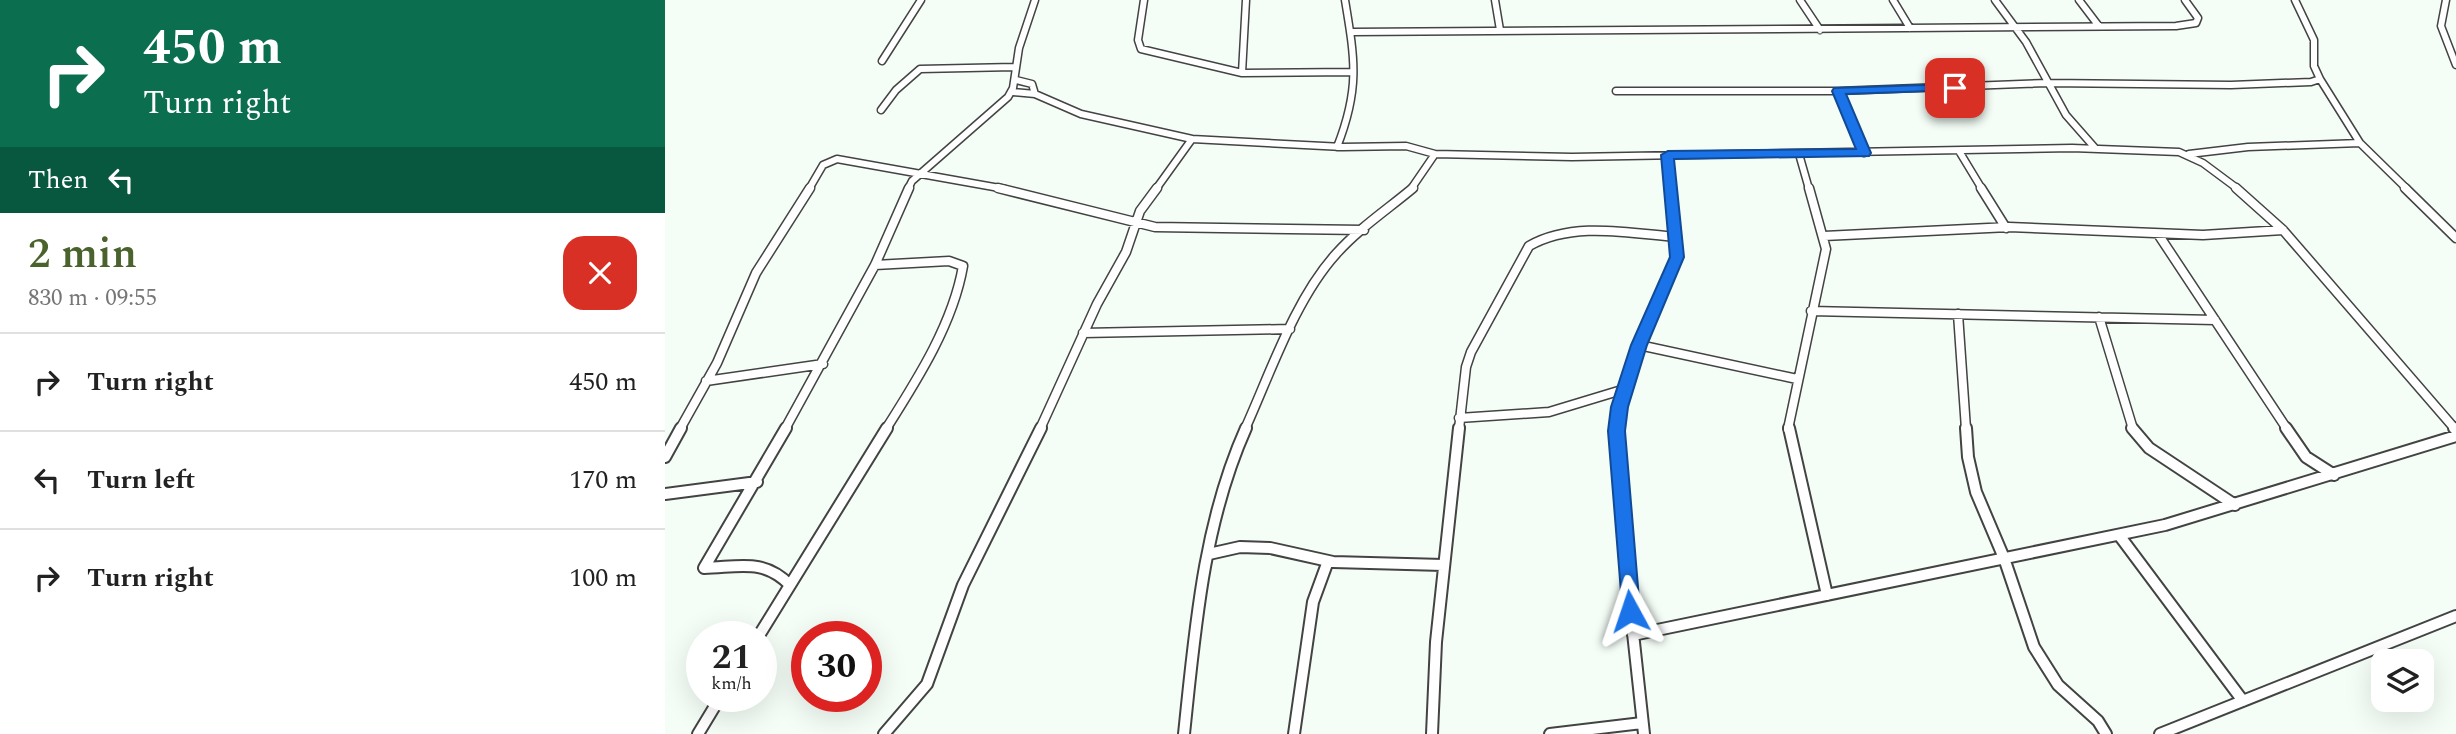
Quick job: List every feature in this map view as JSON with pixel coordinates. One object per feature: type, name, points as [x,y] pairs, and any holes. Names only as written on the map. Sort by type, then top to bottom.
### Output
[{"type":"street","points":[[882,61],[922,0]]},
{"type":"street","points":[[790,585],[775,570],[764,566],[704,568],[757,482],[823,364],[874,265],[905,195],[919,173],[1003,104],[1013,92],[1016,80],[1014,67],[1035,0]]},
{"type":"street","points":[[1144,0],[1138,40],[1141,49],[1242,73],[1353,72]]},
{"type":"street","points":[[1242,73],[1241,38],[1247,0]]},
{"type":"street","points":[[1337,147],[1352,106],[1352,32],[1345,0]]},
{"type":"street","points":[[1495,0],[1500,30]]},
{"type":"street","points":[[1800,0],[1820,30]]},
{"type":"street","points":[[1893,0],[1910,28]]},
{"type":"street","points":[[1995,0],[2015,26],[2068,118],[2084,139],[2095,148]]},
{"type":"street","points":[[2079,0],[2098,25]]},
{"type":"street","points":[[1352,32],[2176,26],[2196,23],[2198,18],[2185,0]]},
{"type":"street","points":[[2295,0],[2314,40],[2314,66],[2360,143],[2456,238]]},
{"type":"street","points":[[2447,0],[2439,17],[2440,29],[2456,65]]},
{"type":"street","points":[[881,110],[896,90],[920,69],[1014,67]]},
{"type":"street","points":[[1616,91],[1838,91],[2048,83],[2231,85],[2311,82],[2320,79]]},
{"type":"street","points":[[1016,80],[1032,84],[1035,94]]},
{"type":"street","points":[[1838,91],[1864,153]]},
{"type":"street","points":[[1013,92],[1035,94],[1081,114],[1192,139],[1273,141],[1337,147],[1406,146],[1435,154],[1800,154],[2095,148],[2189,155],[2248,146],[2360,143]]},
{"type":"street","points":[[884,734],[927,684],[963,585],[1006,493],[1052,406],[1083,333],[1126,252],[1136,222],[1149,197],[1192,139]]},
{"type":"street","points":[[1959,151],[2005,228]]},
{"type":"street","points":[[1184,734],[1193,628],[1230,464],[1290,329],[1336,253],[1416,185],[1435,154]]},
{"type":"street","points":[[1800,154],[1824,236],[1824,261],[1811,311],[1788,430],[1827,595]]},
{"type":"street","points":[[1550,734],[1643,729],[1616,431],[1625,389],[1639,345],[1676,262],[1668,155]]},
{"type":"street","points":[[2189,155],[2231,183],[2283,230],[2456,430]]},
{"type":"street","points":[[665,457],[735,324],[755,274],[798,210],[823,165],[837,159],[991,186],[1155,228],[1364,230]]},
{"type":"street","points":[[1824,236],[2005,228],[2070,228],[2250,236],[2283,230]]},
{"type":"street","points":[[1433,734],[1436,642],[1443,565],[1459,418],[1471,352],[1529,246],[1538,239],[1573,233],[1676,237]]},
{"type":"street","points":[[2158,234],[2306,457],[2334,475]]},
{"type":"street","points":[[768,621],[913,386],[958,294],[963,266],[949,261],[874,265]]},
{"type":"street","points":[[1811,311],[2215,320]]},
{"type":"street","points":[[1958,314],[1970,473],[2004,558],[2034,648],[2058,685],[2098,722],[2106,734]]},
{"type":"street","points":[[2099,317],[2133,430],[2149,448],[2235,505]]},
{"type":"street","points":[[1083,333],[1144,334],[1290,329]]},
{"type":"street","points":[[1639,345],[1797,379]]},
{"type":"street","points":[[706,381],[823,364]]},
{"type":"street","points":[[1459,418],[1549,412],[1625,389]]},
{"type":"street","points":[[1633,635],[2119,535],[2235,505],[2456,436]]},
{"type":"street","points":[[665,494],[757,482]]},
{"type":"street","points":[[2119,535],[2243,701]]},
{"type":"street","points":[[1209,554],[1240,547],[1270,548],[1328,561],[1443,565]]},
{"type":"street","points":[[1294,734],[1313,602],[1328,561]]},
{"type":"street","points":[[2160,734],[2456,616]]},
{"type":"street","points":[[698,734],[711,712]]},
{"type":"route","points":[[1630,611],[1616,431],[1619,407],[1639,345],[1677,257],[1668,155],[1864,153],[1838,91],[1955,88]]}]
